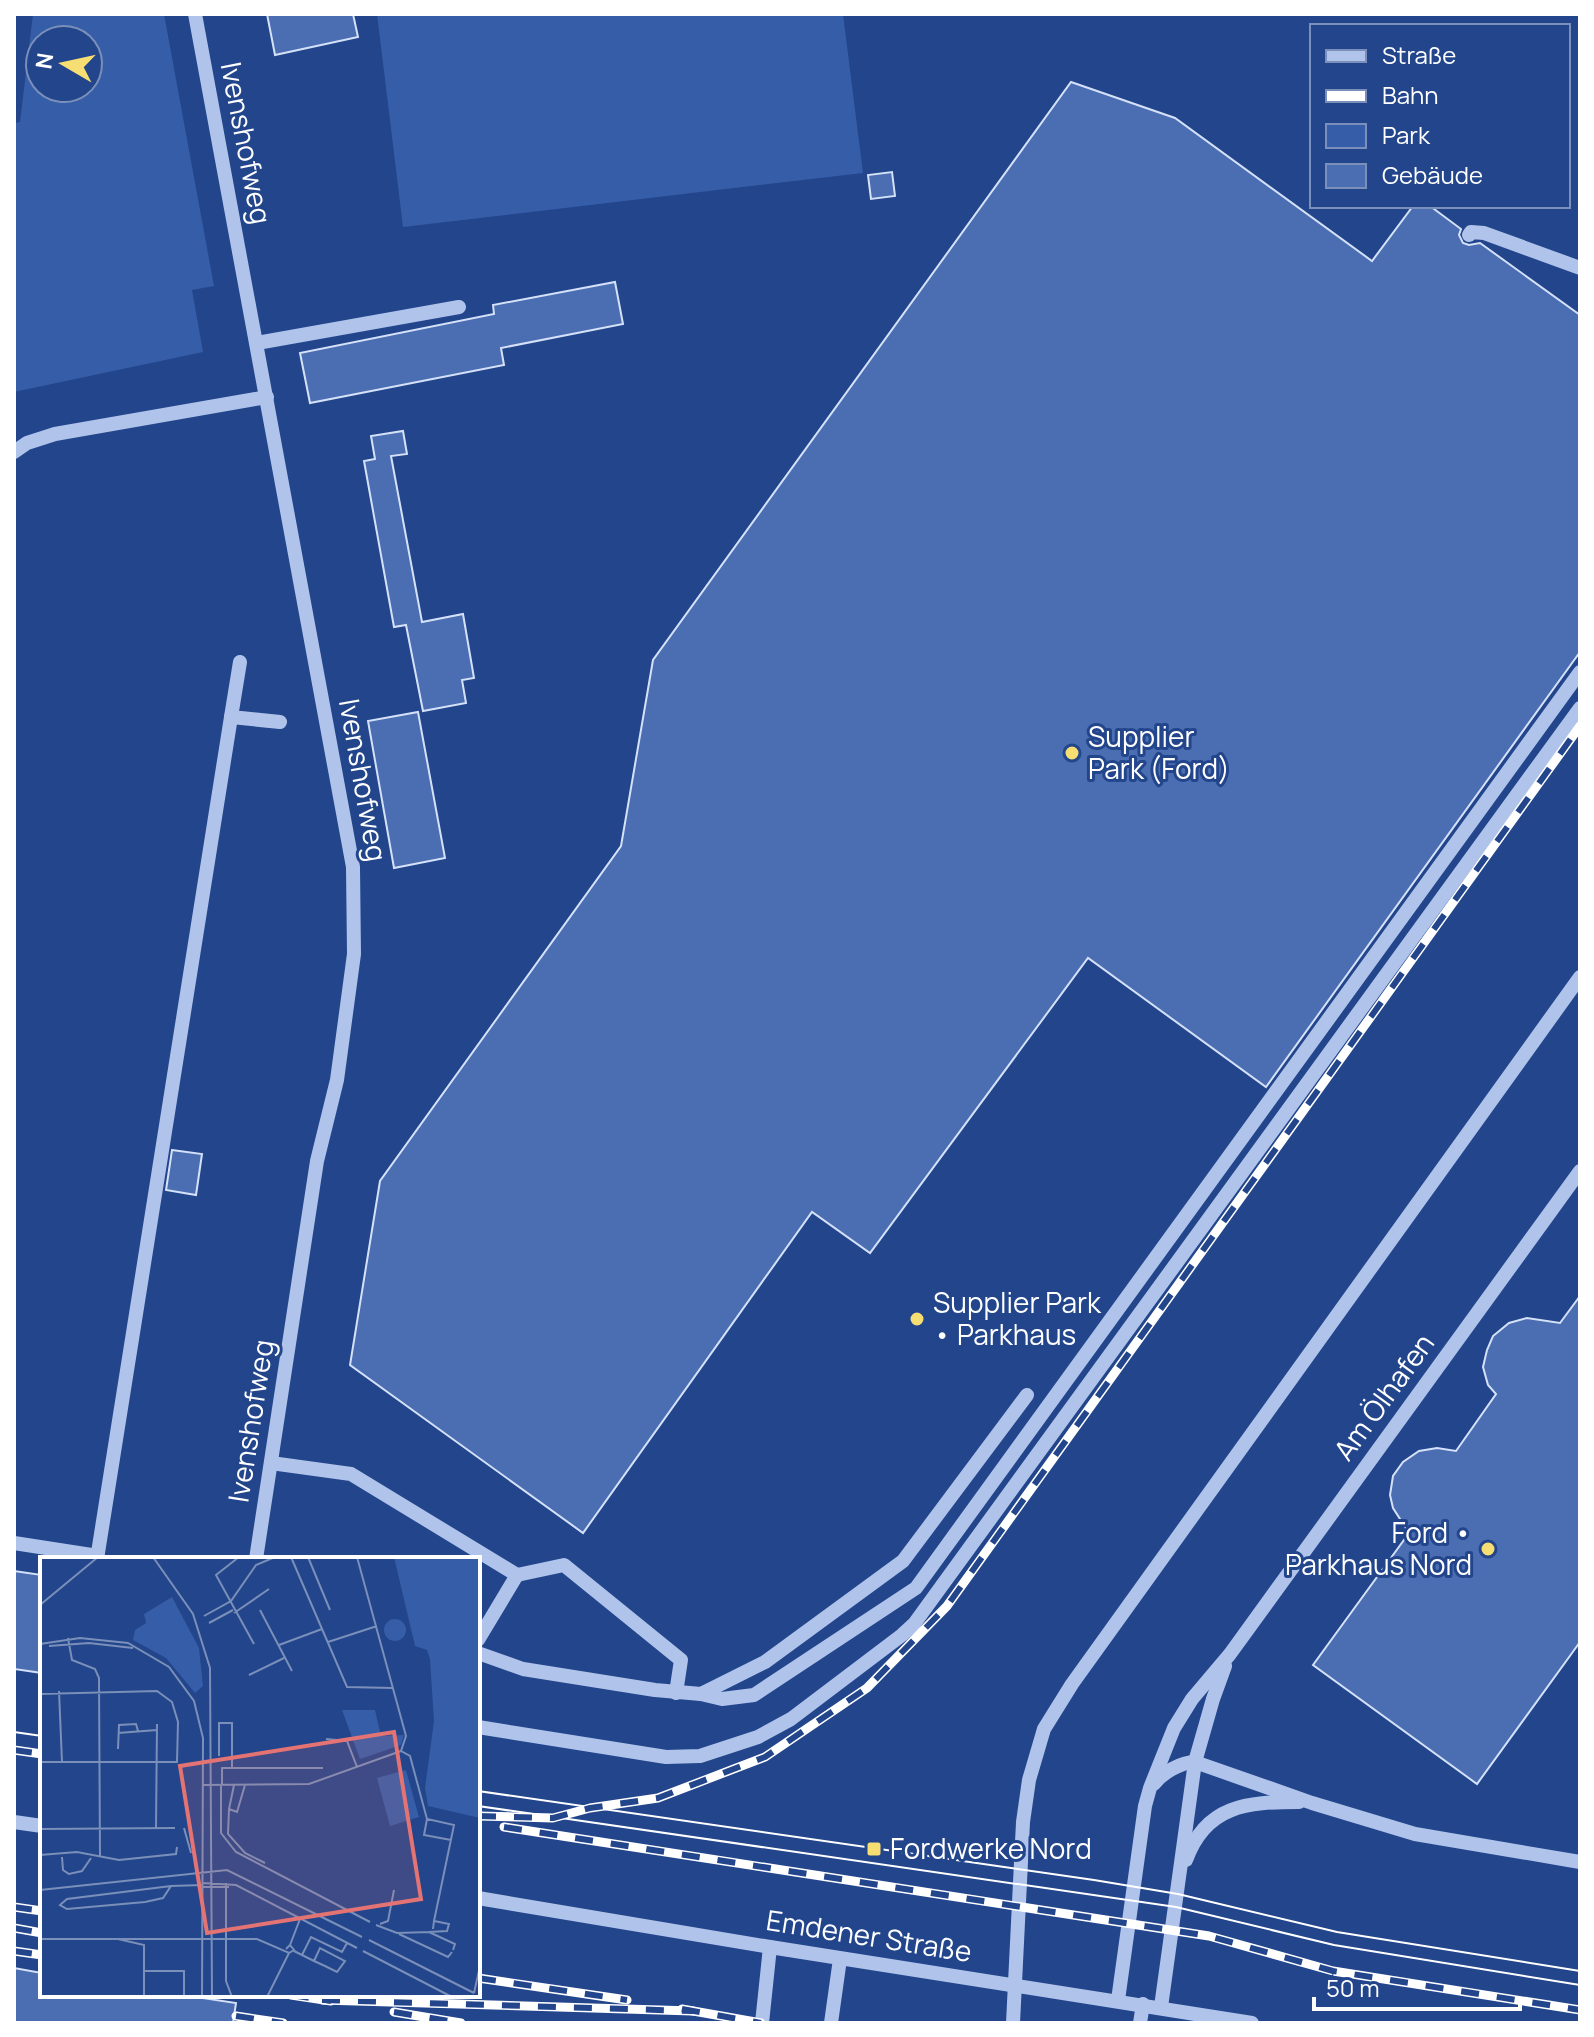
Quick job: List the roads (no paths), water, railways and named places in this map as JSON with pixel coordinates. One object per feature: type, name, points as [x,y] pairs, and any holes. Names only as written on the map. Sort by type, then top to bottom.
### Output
[{"type":"street","name":"Ivenshofweg","points":[[195,14],[353,867],[354,954],[337,1080],[317,1161],[256,1557]]},
{"type":"street","points":[[1469,235],[1476,231],[1484,233],[1580,268]]},
{"type":"street","points":[[257,343],[459,307]]},
{"type":"street","points":[[14,452],[27,443],[55,434],[267,397]]},
{"type":"street","points":[[97,1557],[240,662]]},
{"type":"street","points":[[480,1654],[523,1669],[676,1693],[722,1699],[754,1695],[916,1588],[1580,672]]},
{"type":"street","points":[[480,1727],[666,1757],[700,1756],[758,1737],[791,1719],[902,1635],[923,1611],[1580,708]]},
{"type":"street","points":[[231,717],[280,722]]},
{"type":"street","points":[[1013,2023],[1023,1822],[1029,1780],[1044,1729],[1072,1684],[1580,977]]},
{"type":"street","name":"Am Ölhafen","points":[[1118,2000],[1145,1806],[1174,1728],[1192,1699],[1230,1654],[1580,1171]]},
{"type":"street","points":[[701,1694],[765,1662],[903,1561],[1027,1395]]},
{"type":"street","points":[[271,1463],[351,1474],[517,1575],[564,1565],[681,1660],[676,1693]]},
{"type":"street","points":[[14,1543],[91,1557]]},
{"type":"street","points":[[480,1637],[517,1575]]},
{"type":"street","name":"Am Ölhafen","points":[[1161,2007],[1195,1762],[1230,1654]]},
{"type":"street","points":[[1150,1788],[1160,1777],[1186,1762],[1195,1762],[1312,1803],[1415,1834],[1580,1862]]},
{"type":"street","points":[[1179,1880],[1191,1847],[1204,1827],[1219,1816],[1238,1808],[1269,1802],[1312,1803]]},
{"type":"street","points":[[14,1822],[40,1826]]},
{"type":"street","name":"Emdener Straße","points":[[480,1898],[840,1959],[1252,2023]]},
{"type":"street","points":[[762,2023],[770,1947]]},
{"type":"street","points":[[831,2023],[840,1959]]},
{"type":"street","points":[[1140,2023],[1143,2004]]},
{"type":"tram line","points":[[14,1732],[40,1736]]},
{"type":"tram line","points":[[480,1791],[1094,1880],[1178,1894],[1337,1932],[1580,1971]]},
{"type":"tram line","points":[[480,1806],[1176,1907],[1334,1945],[1580,1985]]},
{"type":"railway","points":[[480,1816],[553,1818],[590,1808],[658,1798],[765,1757],[867,1688],[947,1606],[1580,726]]},
{"type":"railway","points":[[14,1750],[40,1754]]},
{"type":"railway","points":[[504,1827],[1209,1936],[1333,1971],[1580,2010]]},
{"type":"railway","points":[[14,1907],[40,1911]]},
{"type":"railway","points":[[14,1928],[40,1933]]},
{"type":"railway","points":[[14,1951],[40,1955]]},
{"type":"railway","points":[[480,1978],[627,2000]]},
{"type":"railway","points":[[304,1997],[331,2001]]},
{"type":"railway","points":[[322,2000],[693,2011]]},
{"type":"railway","points":[[682,2009],[761,2023]]},
{"type":"railway","points":[[394,2012],[461,2023]]},
{"type":"railway","points":[[236,2016],[283,2023]]},
{"type":"place","name":"Supplier Park (Ford)","points":[[1072,753]]},
{"type":"place","name":"Supplier Park • Parkhaus","points":[[917,1319]]},
{"type":"place","name":"Ford • Parkhaus Nord","points":[[1488,1549]]},
{"type":"place","name":"Fordwerke Nord","points":[[874,1849]]}]
